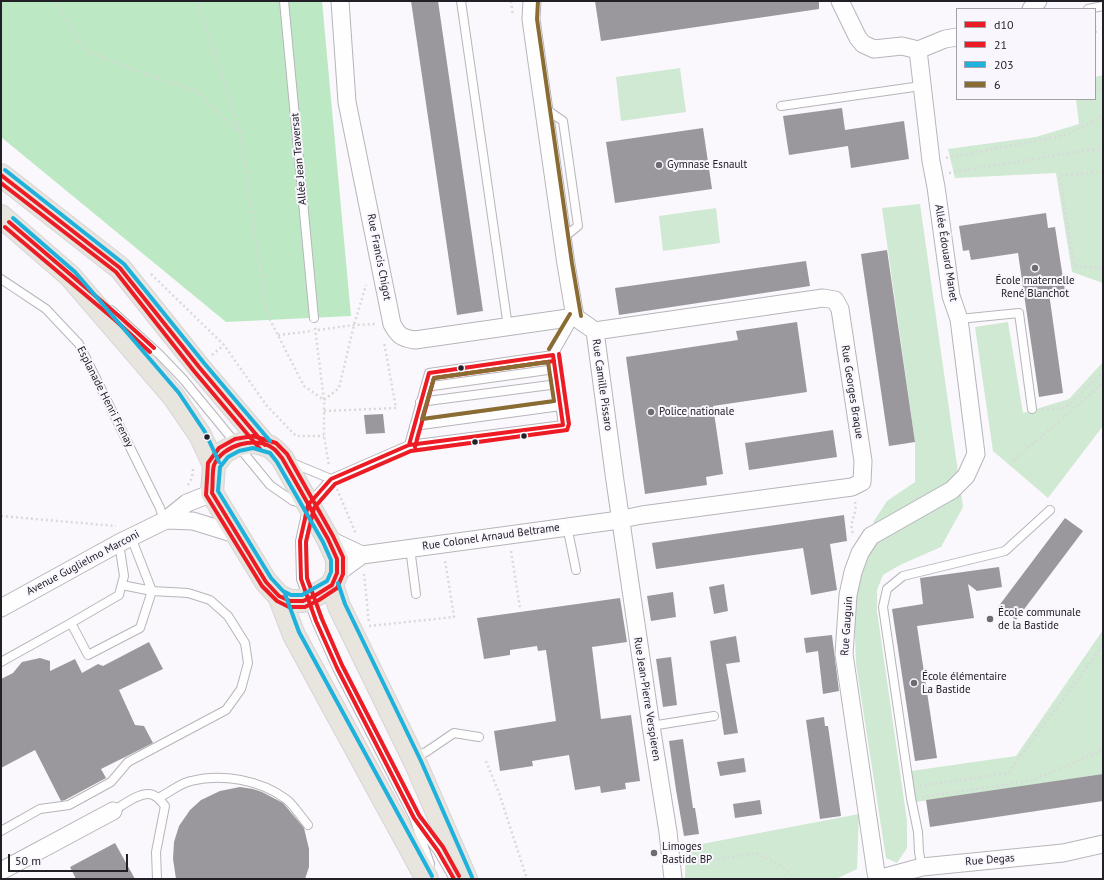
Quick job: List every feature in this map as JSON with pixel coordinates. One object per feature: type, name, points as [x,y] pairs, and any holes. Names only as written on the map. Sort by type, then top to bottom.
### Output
[{"type":"main road","points":[[1,175],[120,268],[265,445]]},
{"type":"main road","points":[[1,216],[70,276],[174,397],[200,435],[214,465],[212,492],[266,582],[279,596],[294,635],[427,879]]},
{"type":"main road","points":[[214,465],[224,452],[237,445],[253,442],[273,448],[282,458],[308,506],[328,538],[337,559],[334,579],[339,606],[413,757],[466,879]]},
{"type":"main road","points":[[279,596],[290,601],[308,599],[334,579]]},
{"type":"street","name":"Rue Francis Chigot","points":[[340,1],[347,102],[381,272],[386,324],[405,339],[415,340],[575,317]]},
{"type":"street","points":[[532,1],[531,19],[543,108],[575,317]]},
{"type":"street","points":[[840,1],[858,38],[863,44],[874,49],[902,46],[918,50],[945,39],[956,37]]},
{"type":"street","name":"Allée Édouard Manet","points":[[918,50],[921,86],[951,296],[959,319],[976,454]]},
{"type":"street","name":"Rue Georges Braque","points":[[595,332],[823,298],[835,300],[840,309],[863,461],[862,482],[852,487]]},
{"type":"street","name":"Rue Camille Pissaro","points":[[575,317],[595,332],[620,519]]},
{"type":"street","name":"Rue Gauguin","points":[[878,879],[844,654],[848,595],[853,572],[860,553],[871,536],[952,490],[966,476],[976,454]]},
{"type":"street","points":[[620,519],[852,487]]},
{"type":"street","name":"Avenue Guglielmo Marconi","points":[[1,608],[125,540],[165,520],[187,503],[212,492]]},
{"type":"street","name":"Rue Colonel Arnaud Beltrame","points":[[334,579],[362,555],[620,519]]},
{"type":"street","name":"Rue Jean-Pierre Verspieren","points":[[620,519],[668,832],[672,873]]},
{"type":"street","name":"Avenue Guglielmo Marconi","points":[[165,520],[193,521],[238,535]]},
{"type":"street","points":[[328,538],[362,555]]},
{"type":"street","points":[[1,871],[113,811]]},
{"type":"street","name":"Rue Degas","points":[[878,879],[924,875],[1063,853],[1103,844]]},
{"type":"lane","name":"Allée Jean Traversat","points":[[284,1],[314,318]]},
{"type":"lane","points":[[461,1],[508,327]]},
{"type":"lane","points":[[1093,8],[1103,6]]},
{"type":"lane","points":[[781,106],[921,86]]},
{"type":"lane","points":[[70,276],[119,316],[183,379],[270,485],[293,501],[308,506]]},
{"type":"lane","name":"Esplanade Henri Frenay","points":[[1,279],[46,309],[79,344],[165,520]]},
{"type":"lane","points":[[959,319],[1019,313],[1032,409]]},
{"type":"lane","points":[[436,879],[414,818],[337,668],[316,621],[300,579],[300,542],[308,506],[331,479],[409,445],[563,425],[553,354],[575,317]]},
{"type":"lane","points":[[409,445],[428,373],[553,354]]},
{"type":"lane","points":[[425,387],[556,370]]},
{"type":"lane","points":[[420,402],[558,384]]},
{"type":"lane","points":[[414,426],[561,406]]},
{"type":"lane","points":[[282,458],[331,479]]},
{"type":"lane","points":[[924,875],[919,852],[918,832],[911,798],[883,607],[887,589],[903,576],[1005,551],[1050,510]]},
{"type":"lane","points":[[567,526],[576,570]]},
{"type":"lane","points":[[1,662],[119,595],[124,576],[125,540]]},
{"type":"lane","points":[[71,623],[88,655],[140,628],[152,591],[125,540]]},
{"type":"lane","points":[[410,548],[416,594]]},
{"type":"lane","points":[[1,831],[40,809],[69,805],[111,782],[128,762],[226,710],[241,689],[248,663],[244,643],[228,616],[210,600],[188,593],[152,591],[122,585]]},
{"type":"lane","points":[[651,726],[714,716]]},
{"type":"lane","points":[[413,757],[426,752],[454,733],[479,737]]},
{"type":"lane","points":[[158,798],[190,781],[212,777],[242,780],[268,789],[287,799],[308,825]]},
{"type":"lane","points":[[113,811],[139,795],[152,794],[165,806],[156,852],[157,879]]},
{"type":"lane","points":[[414,818],[438,851],[454,879]]},
{"type":"path","points":[[56,1],[59,10],[86,51],[142,73],[196,91],[240,133]]},
{"type":"path","points":[[198,1],[240,133],[267,314],[304,386],[324,400]]},
{"type":"path","points":[[933,168],[1066,135],[1103,116]]},
{"type":"path","points":[[933,168],[1103,149]]},
{"type":"path","points":[[1103,172],[1060,176],[1074,266],[1103,268]]},
{"type":"path","points":[[324,400],[339,388],[354,325],[369,276],[381,272]]},
{"type":"path","points":[[278,335],[354,325],[386,324],[396,408],[324,412]]},
{"type":"path","points":[[315,331],[324,400],[324,436],[331,479],[339,492],[359,540],[362,555],[369,626],[372,633]]},
{"type":"path","points":[[1032,409],[1065,408],[1103,372]]},
{"type":"path","points":[[1013,461],[1103,383]]},
{"type":"path","points":[[852,487],[856,508],[850,526],[860,553]]},
{"type":"path","points":[[1,516],[117,526]]},
{"type":"path","points":[[509,534],[520,608]]},
{"type":"path","points":[[369,626],[454,617],[442,544]]},
{"type":"path","points":[[910,787],[1008,773],[1103,645]]},
{"type":"path","points":[[911,798],[1030,781],[1103,750]]},
{"type":"path","points":[[486,761],[499,793],[527,879]]},
{"type":"path","points":[[672,873],[756,853],[775,862],[792,875],[794,879]]},
{"type":"green space","points":[[1,1],[322,1],[351,316],[226,322],[1,137]]},
{"type":"green space","points":[[680,68],[686,112],[621,121],[616,77]]},
{"type":"green space","points":[[1103,75],[1103,283],[1072,272],[1056,173],[955,178],[948,149],[1036,137],[1079,124],[1076,100],[1096,100],[1096,77]]},
{"type":"green space","points":[[920,204],[963,507],[941,547],[900,565],[883,575],[877,590],[877,611],[907,821],[907,848],[897,863],[886,858],[856,664],[854,609],[863,558],[874,521],[887,501],[915,482],[915,442],[882,208]]},
{"type":"green space","points":[[716,208],[720,243],[663,251],[659,216]]},
{"type":"green space","points":[[1008,322],[1023,413],[1069,399],[1103,362],[1103,426],[1048,498],[993,451],[975,327]]},
{"type":"green space","points":[[1103,630],[1103,774],[916,802],[911,771],[1016,756]]},
{"type":"green space","points":[[859,814],[857,869],[836,879],[685,879],[686,847]]},
{"type":"building","points":[[411,1],[438,1],[483,311],[457,315]]},
{"type":"building","points":[[595,1],[819,1],[819,9],[601,41]]},
{"type":"building","points":[[842,108],[845,130],[904,121],[909,159],[851,168],[848,146],[789,155],[783,116]]},
{"type":"building","name":"Gymnase Esnault","points":[[703,128],[712,189],[615,203],[606,142]]},
{"type":"building","points":[[1046,213],[1048,228],[1055,227],[1065,291],[1049,293],[1063,393],[1039,397],[1018,253],[971,260],[969,250],[963,251],[959,226]]},
{"type":"building","points":[[887,250],[915,442],[889,446],[861,254]]},
{"type":"building","points":[[806,261],[810,286],[619,315],[615,288]]},
{"type":"building","points":[[797,322],[807,392],[713,406],[723,474],[706,477],[707,485],[645,494],[626,357],[738,340],[736,331]]},
{"type":"building","points":[[383,414],[385,433],[366,434],[364,415]]},
{"type":"building","points":[[833,430],[837,457],[749,470],[745,443]]},
{"type":"building","points":[[844,515],[847,541],[830,544],[837,590],[811,595],[803,548],[656,569],[652,543]]},
{"type":"building","points":[[1065,518],[1083,531],[1016,620],[998,607]]},
{"type":"building","points":[[999,567],[1002,587],[977,591],[968,584],[974,618],[917,626],[937,758],[915,761],[892,609],[923,604],[920,578]]},
{"type":"building","points":[[724,584],[728,611],[714,614],[709,587]]},
{"type":"building","points":[[673,592],[676,617],[651,621],[647,596]]},
{"type":"building","points":[[620,598],[627,642],[592,647],[601,719],[631,715],[640,781],[625,783],[626,789],[601,793],[600,786],[575,790],[569,755],[532,761],[533,766],[500,771],[494,731],[556,721],[546,650],[538,651],[537,646],[510,650],[510,655],[484,659],[477,618]]},
{"type":"building","points":[[832,635],[839,691],[823,694],[818,651],[806,653],[804,638]]},
{"type":"building","points":[[736,636],[740,662],[726,664],[738,733],[724,735],[710,641]]},
{"type":"building","points":[[149,642],[163,669],[119,690],[135,725],[144,726],[153,743],[101,769],[106,778],[61,801],[35,750],[1,768],[1,679],[13,673],[22,662],[40,658],[50,661],[50,671],[75,659],[82,673],[98,664],[103,666]]},
{"type":"building","points":[[671,657],[677,705],[663,707],[656,659]]},
{"type":"building","points":[[824,717],[825,726],[828,726],[841,816],[820,819],[806,720]]},
{"type":"building","points":[[683,739],[693,808],[695,808],[699,834],[684,836],[669,741]]},
{"type":"building","points":[[744,758],[746,772],[720,776],[717,762]]},
{"type":"building","points":[[1103,774],[1103,801],[930,827],[926,800]]},
{"type":"building","points":[[240,787],[262,792],[283,803],[304,828],[309,849],[309,867],[305,879],[176,879],[173,859],[174,842],[179,826],[190,810],[201,800],[220,791]]},
{"type":"building","points":[[760,800],[762,814],[735,818],[733,804]]},
{"type":"building","points":[[115,843],[135,879],[76,879],[70,867]]},
{"type":"transit line","name":"6","points":[[538,1],[537,19],[581,316]]},
{"type":"transit line","name":"203","points":[[5,170],[124,264],[204,363],[270,441]]},
{"type":"transit line","name":"d10","points":[[1,175],[120,268],[199,367],[265,445]]},
{"type":"transit line","name":"21","points":[[1,183],[116,272],[194,371],[260,449]]},
{"type":"transit line","name":"203","points":[[13,218],[75,272],[179,393],[205,432],[219,462]]},
{"type":"transit line","name":"d10","points":[[9,222],[154,348]]},
{"type":"transit line","name":"21","points":[[5,227],[115,320],[150,352]]},
{"type":"transit line","name":"6","points":[[549,349],[570,314]]},
{"type":"transit line","name":"21","points":[[459,876],[443,847],[419,815],[342,665],[322,619],[307,578],[306,542],[314,508],[335,484],[411,451],[567,430],[569,424],[559,354]]},
{"type":"transit line","name":"d10","points":[[409,445],[429,373],[553,355]]},
{"type":"transit line","name":"d10","points":[[454,879],[438,851],[414,818],[337,668],[316,621],[301,579],[300,541],[308,505],[331,479],[409,445],[563,425],[553,355]]},
{"type":"transit line","name":"21","points":[[415,447],[434,378],[554,361]]},
{"type":"transit line","name":"6","points":[[548,362],[554,401],[422,419],[434,378],[548,362]]},
{"type":"transit line","name":"21","points":[[253,436],[276,443],[287,454],[333,536],[343,557],[343,574],[337,588],[305,607],[289,607],[277,601],[262,586],[206,495],[208,463],[219,448],[235,439],[253,436]]},
{"type":"transit line","name":"d10","points":[[212,493],[214,465],[218,458],[232,447],[241,444],[259,443],[274,449],[282,458],[328,539],[337,559],[337,573],[332,585],[303,601],[290,601],[279,596],[266,582]]},
{"type":"transit line","name":"203","points":[[253,448],[270,453],[277,462],[323,542],[331,560],[331,572],[327,581],[302,595],[291,595],[283,591],[271,578],[218,491],[220,467],[228,457],[239,451],[253,448]]},
{"type":"transit line","name":"d10","points":[[212,493],[266,582]]},
{"type":"transit line","name":"d10","points":[[212,493],[266,582]]},
{"type":"transit line","name":"203","points":[[338,583],[345,604],[421,761],[472,877]]},
{"type":"transit line","name":"203","points":[[285,594],[299,632],[432,876]]},
{"type":"place","name":"Gymnase Esnault","points":[[659,165]]},
{"type":"place","name":"École maternelle René Blanchot","points":[[1035,268]]},
{"type":"place","name":"Police nationale","points":[[651,412]]},
{"type":"place","name":"École communale de la Bastide","points":[[990,619]]},
{"type":"place","name":"École élémentaire La Bastide","points":[[914,683]]},
{"type":"place","name":"Limoges Bastide BP","points":[[654,853]]}]
